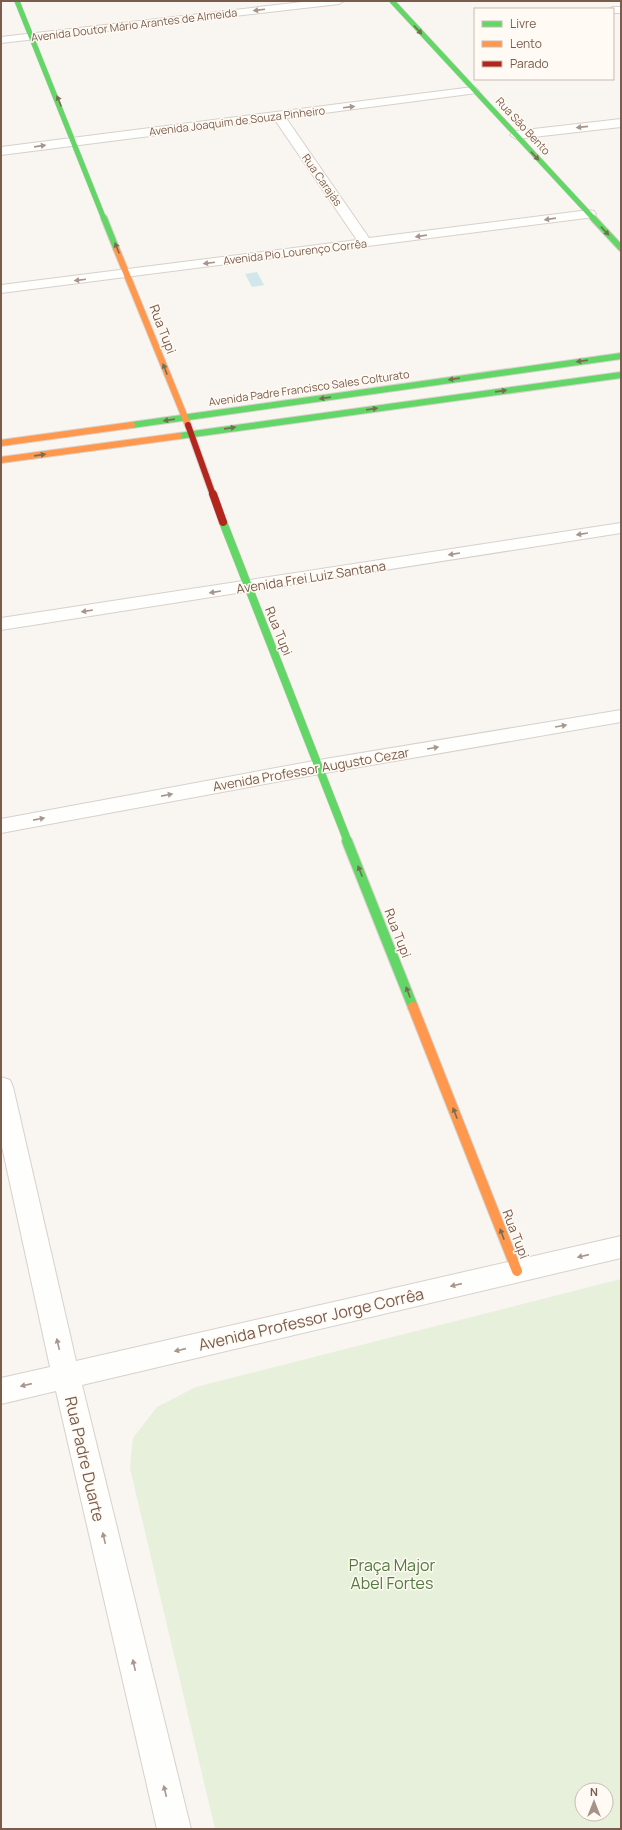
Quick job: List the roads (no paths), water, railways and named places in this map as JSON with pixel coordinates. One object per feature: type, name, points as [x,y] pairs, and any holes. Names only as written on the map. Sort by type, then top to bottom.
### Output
[{"type":"street","name":"Rua Tupi","points":[[18,1],[191,434],[247,587],[517,1271]]},
{"type":"street","name":"Avenida Doutor Mário Arantes de Almeida","points":[[1,40],[339,1]]},
{"type":"street","name":"Rua São Bento","points":[[392,1],[473,91],[621,248]]},
{"type":"street","name":"Avenida Joaquim de Souza Pinheiro","points":[[1,151],[473,91]]},
{"type":"street","name":"Rua Carajás","points":[[278,116],[366,243]]},
{"type":"street","points":[[516,135],[621,123]]},
{"type":"street","name":"Avenida Pio Lourenço Corrêa","points":[[1,289],[128,274],[588,214]]},
{"type":"street","name":"Avenida Padre Francisco Sales Colturato","points":[[1,443],[621,356]]},
{"type":"street","points":[[1,460],[621,375]]},
{"type":"street","name":"Avenida Frei Luiz Santana","points":[[1,624],[621,528]]},
{"type":"street","name":"Avenida Professor Augusto Cezar","points":[[1,826],[319,767],[621,716]]},
{"type":"street","name":"Rua Padre Duarte","points":[[1,1087],[66,1376],[174,1829]]},
{"type":"street","name":"Avenida Professor Jorge Corrêa","points":[[1,1391],[621,1247]]},
{"type":"water","points":[[257,272],[264,285],[252,287],[245,274]]},
{"type":"park label","name":"Praça Major Abel Fortes","points":[[392,1574]]}]
